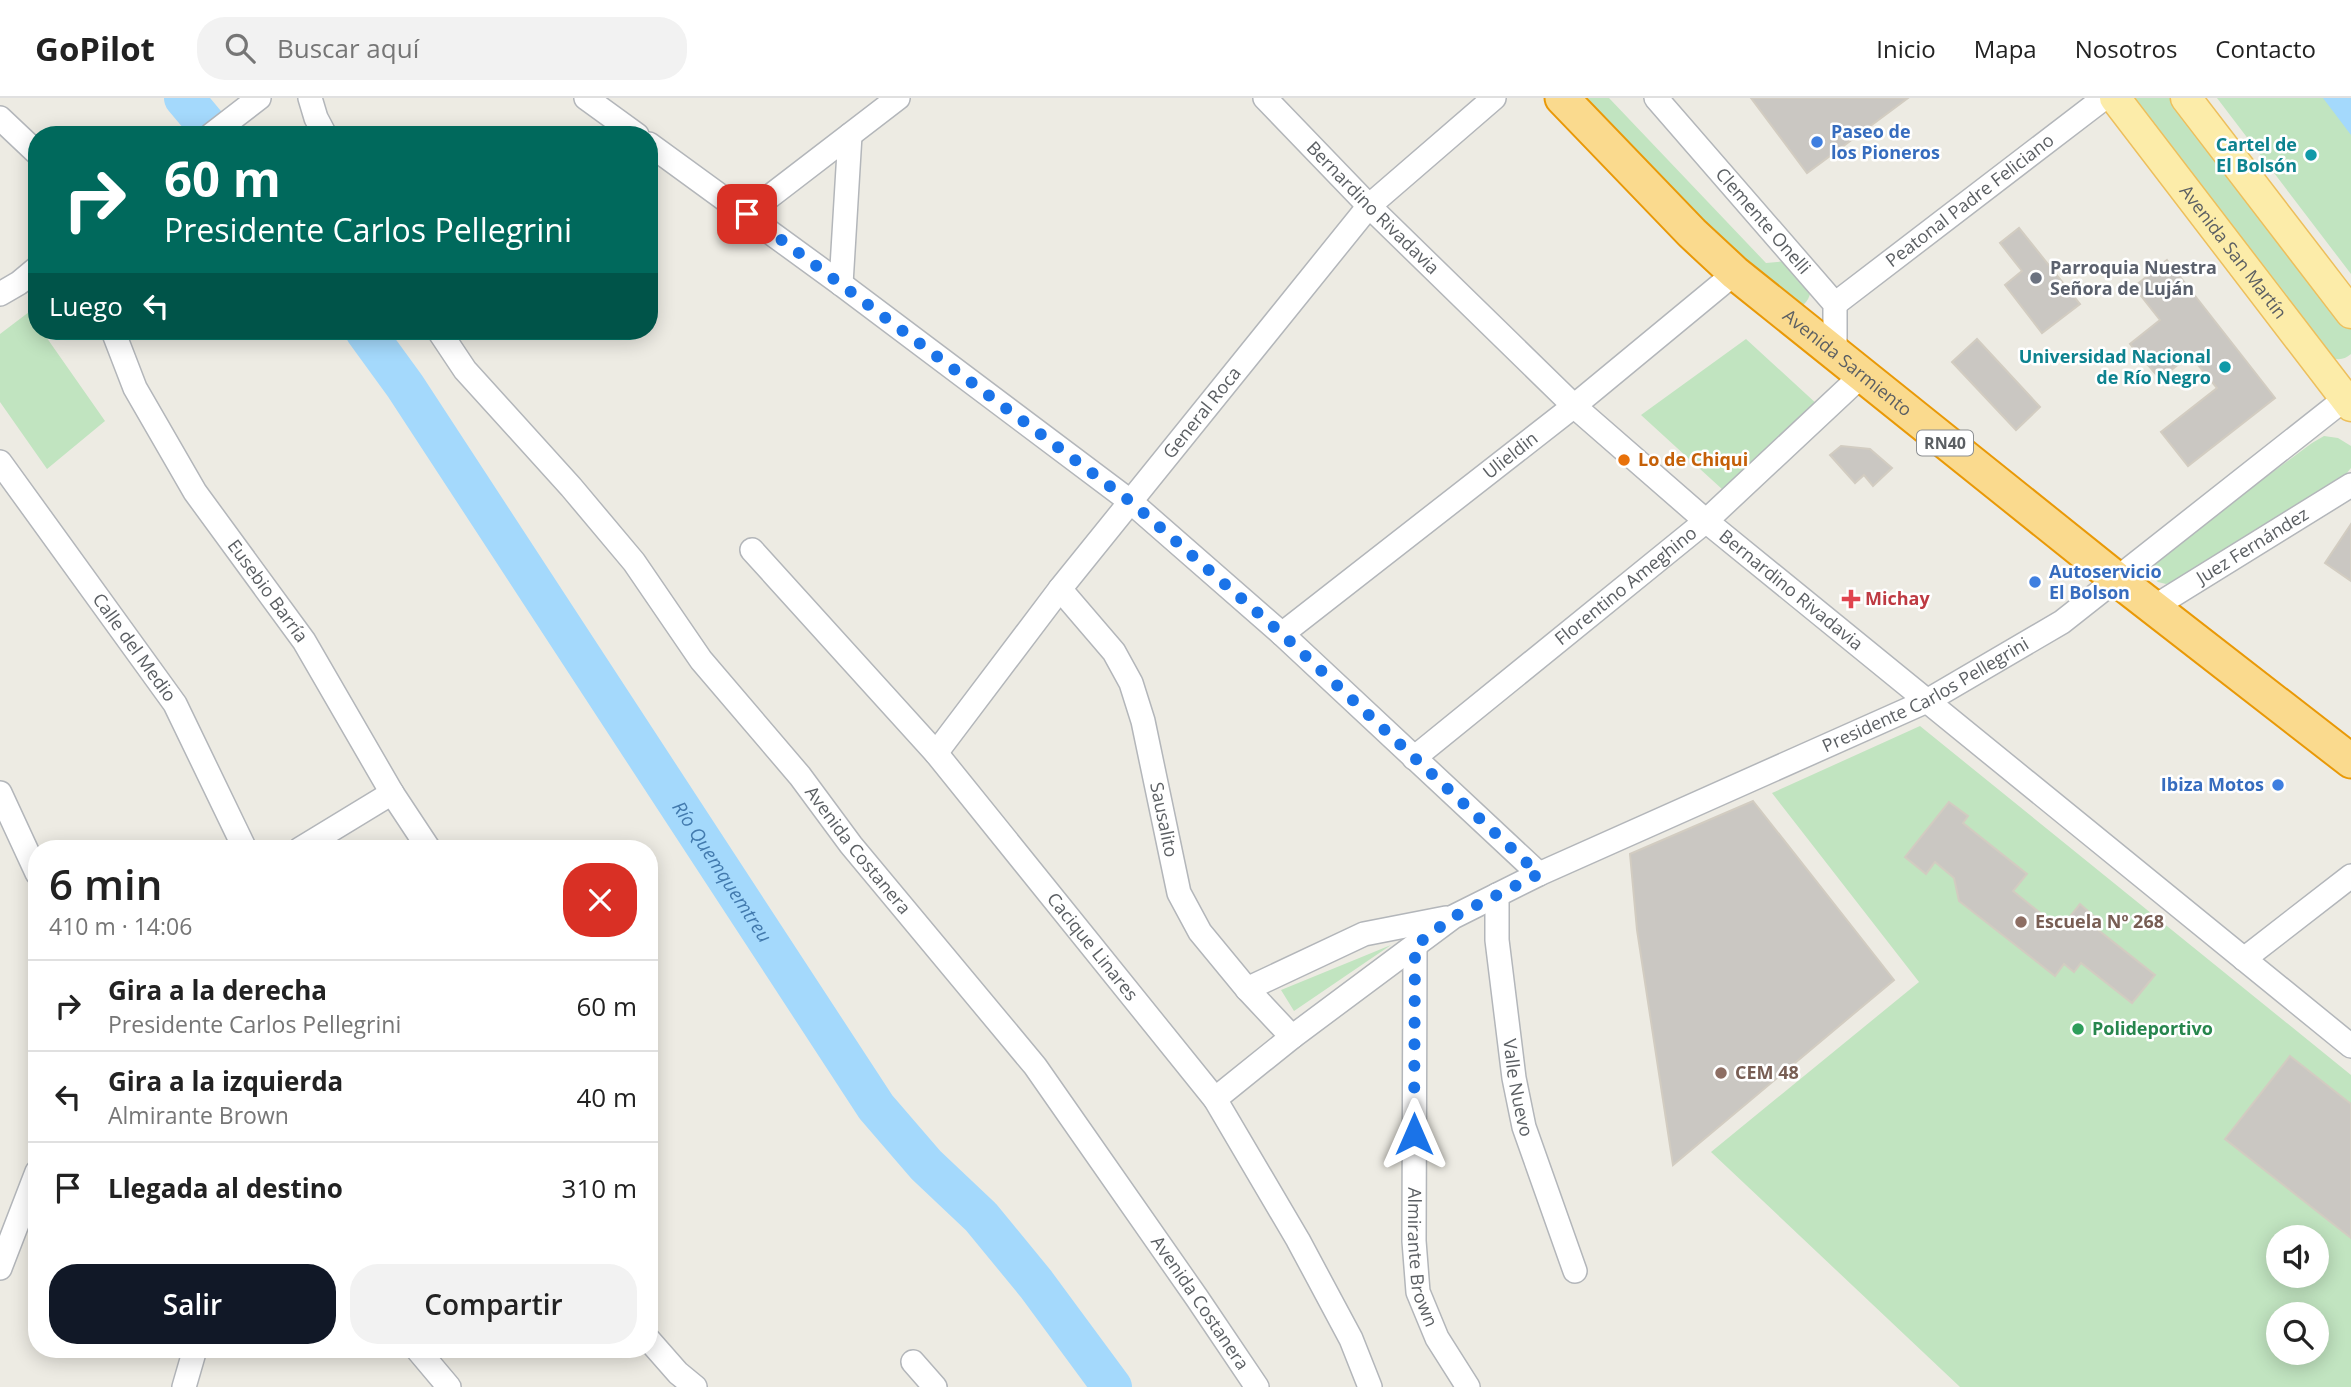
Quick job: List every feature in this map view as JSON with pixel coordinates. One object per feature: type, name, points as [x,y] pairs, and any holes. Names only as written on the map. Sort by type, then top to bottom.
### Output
[{"type":"highway","name":"Avenida Sarmiento","points":[[1562,98],[1692,233],[1735,273],[2118,580],[2351,761]]},
{"type":"main road","name":"Avenida San Martín","points":[[2115,98],[2349,400]]},
{"type":"main road","points":[[2186,98],[2351,313]]},
{"type":"street","points":[[223,126],[259,98]]},
{"type":"street","points":[[310,98],[320,126]]},
{"type":"street","points":[[586,98],[625,126]]},
{"type":"street","points":[[747,214],[898,98]]},
{"type":"street","name":"Bernardino Rivadavia","points":[[1265,98],[1369,206],[1574,406],[1706,521],[2351,1046]]},
{"type":"street","name":"General Roca","points":[[936,753],[1060,589],[1369,206],[1494,98]]},
{"type":"street","name":"Clemente Onelli","points":[[1656,98],[1835,303]]},
{"type":"street","name":"Peatonal Padre Feliciano","points":[[1835,303],[2104,98]]},
{"type":"street","points":[[0,118],[28,144]]},
{"type":"street","points":[[841,284],[850,135]]},
{"type":"street","points":[[658,150],[1131,502],[1282,634],[1539,874]]},
{"type":"street","name":"Ulieldin","points":[[1282,634],[1574,406],[1735,273]]},
{"type":"street","points":[[0,294],[28,276]]},
{"type":"street","points":[[1835,303],[1835,354]]},
{"type":"street","name":"Eusebio Barría","points":[[116,340],[135,388],[195,492],[304,641],[392,793],[423,840]]},
{"type":"street","name":"Avenida Costanera","points":[[445,340],[465,370],[571,487],[634,562],[701,660],[800,776],[851,845],[1035,1066],[1256,1387]]},
{"type":"street","name":"Florentino Ameghino","points":[[1414,758],[1706,521],[1861,376]]},
{"type":"street","name":"Presidente Carlos Pellegrini","points":[[1215,1099],[1292,1037],[1453,917],[1539,874],[1927,701],[2062,622],[2349,400]]},
{"type":"street","name":"Calle del Medio","points":[[0,461],[175,704],[241,840]]},
{"type":"street","name":"Juez Fernández","points":[[2154,607],[2351,485]]},
{"type":"street","name":"Cacique Linares","points":[[752,550],[936,753],[1215,1099],[1298,1240],[1352,1339],[1370,1387]]},
{"type":"street","name":"Sausalito","points":[[1060,589],[1114,652],[1131,683],[1143,721],[1179,893],[1200,932],[1247,989],[1292,1037]]},
{"type":"street","points":[[0,793],[28,854]]},
{"type":"street","points":[[315,840],[392,793]]},
{"type":"street","points":[[2244,960],[2351,876]]},
{"type":"street","name":"Valle Nuevo","points":[[1497,895],[1497,940],[1514,1078],[1524,1127],[1575,1271]]},
{"type":"street","name":"Presidente Carlos Pellegrini","points":[[1247,989],[1364,934],[1453,917]]},
{"type":"street","name":"Almirante Brown","points":[[1415,946],[1413,1241],[1418,1292],[1437,1338],[1468,1387]]},
{"type":"street","points":[[0,1268],[28,1195]]},
{"type":"street","points":[[658,1350],[695,1387]]},
{"type":"street","points":[[184,1387],[192,1358]]},
{"type":"street","points":[[425,1358],[449,1387]]},
{"type":"street","points":[[913,1362],[935,1387]]},
{"type":"green space","points":[[1587,98],[1609,98],[1766,263],[1787,261],[1811,288],[1804,304],[1794,311],[1700,221]]},
{"type":"green space","points":[[2125,98],[2179,98],[2351,323],[2351,354],[2339,359],[2326,356]]},
{"type":"green space","points":[[2217,98],[2351,98],[2351,274]]},
{"type":"green space","points":[[28,313],[28,340],[48,340],[105,421],[47,469],[0,402],[0,334]]},
{"type":"green space","points":[[1746,339],[1819,406],[1723,490],[1641,415]]},
{"type":"green space","points":[[2324,436],[2338,438],[2351,446],[2351,468],[2346,474],[2175,581],[2166,584],[2158,582],[2147,572],[2149,563]]},
{"type":"green space","name":"Polideportivo","points":[[1920,726],[2351,1075],[2351,1387],[1960,1387],[1711,1152],[1919,982],[1772,793]]},
{"type":"green space","points":[[1391,945],[1294,1011],[1281,990]]},
{"type":"water","points":[[2323,98],[2351,98],[2351,135]]},
{"type":"building","name":"Paseo de los Pioneros","points":[[1751,98],[1908,98],[1807,173]]},
{"type":"building","name":"Parroquia Nuestra Señora de Luján","points":[[2019,228],[2080,304],[2042,333],[2005,285],[2022,271],[2000,243]]},
{"type":"building","name":"Universidad Nacional de Río Negro","points":[[2167,260],[2275,398],[2188,466],[2161,432],[2217,388],[2190,355],[2160,379],[2130,344],[2160,320],[2134,287]]},
{"type":"building","points":[[1977,339],[2040,407],[2016,430],[1952,362]]},
{"type":"building","points":[[1841,446],[1870,449],[1892,468],[1873,486],[1864,475],[1855,483],[1830,455]]},
{"type":"building","points":[[2351,524],[2351,581],[2325,563]]},
{"type":"building","name":"CEM 48","points":[[1753,801],[1894,980],[1673,1165],[1637,930],[1630,854]]},
{"type":"building","points":[[1949,802],[1968,816],[1963,823],[2027,874],[2013,891],[2060,929],[2080,904],[2097,919],[2092,925],[2155,975],[2132,1003],[2081,963],[2074,972],[2064,964],[2055,976],[1959,901],[1954,878],[1935,862],[1926,874],[1905,857]]},
{"type":"building","points":[[2290,1056],[2351,1104],[2351,1238],[2225,1139]]},
{"type":"waterway","name":"Río Quemquemtreu","points":[[184,98],[207,126]]},
{"type":"waterway","name":"Río Quemquemtreu","points":[[372,340],[405,386],[876,1107],[926,1165],[981,1217],[1036,1284],[1112,1387]]},
{"type":"place","name":"Paseo de los Pioneros","points":[[1817,142]]},
{"type":"place","name":"Cartel de El Bolsón","points":[[2311,155]]},
{"type":"place","name":"Parroquia Nuestra Señora de Luján","points":[[2036,278]]},
{"type":"place","name":"Universidad Nacional de Río Negro","points":[[2225,367]]},
{"type":"place","name":"Lo de Chiqui","points":[[1624,460]]},
{"type":"place","name":"Autoservicio El Bolson","points":[[2035,582]]},
{"type":"place","name":"Michay","points":[[1851,599]]},
{"type":"place","name":"Ibiza Motos","points":[[2278,785]]},
{"type":"place","name":"Escuela Nº 268","points":[[2021,922]]},
{"type":"place","name":"Polideportivo","points":[[2078,1029]]},
{"type":"place","name":"CEM 48","points":[[1721,1073]]},
{"type":"route","points":[[747,214],[1131,502],[1282,634],[1539,874],[1453,917],[1415,946],[1414,1134]]}]
